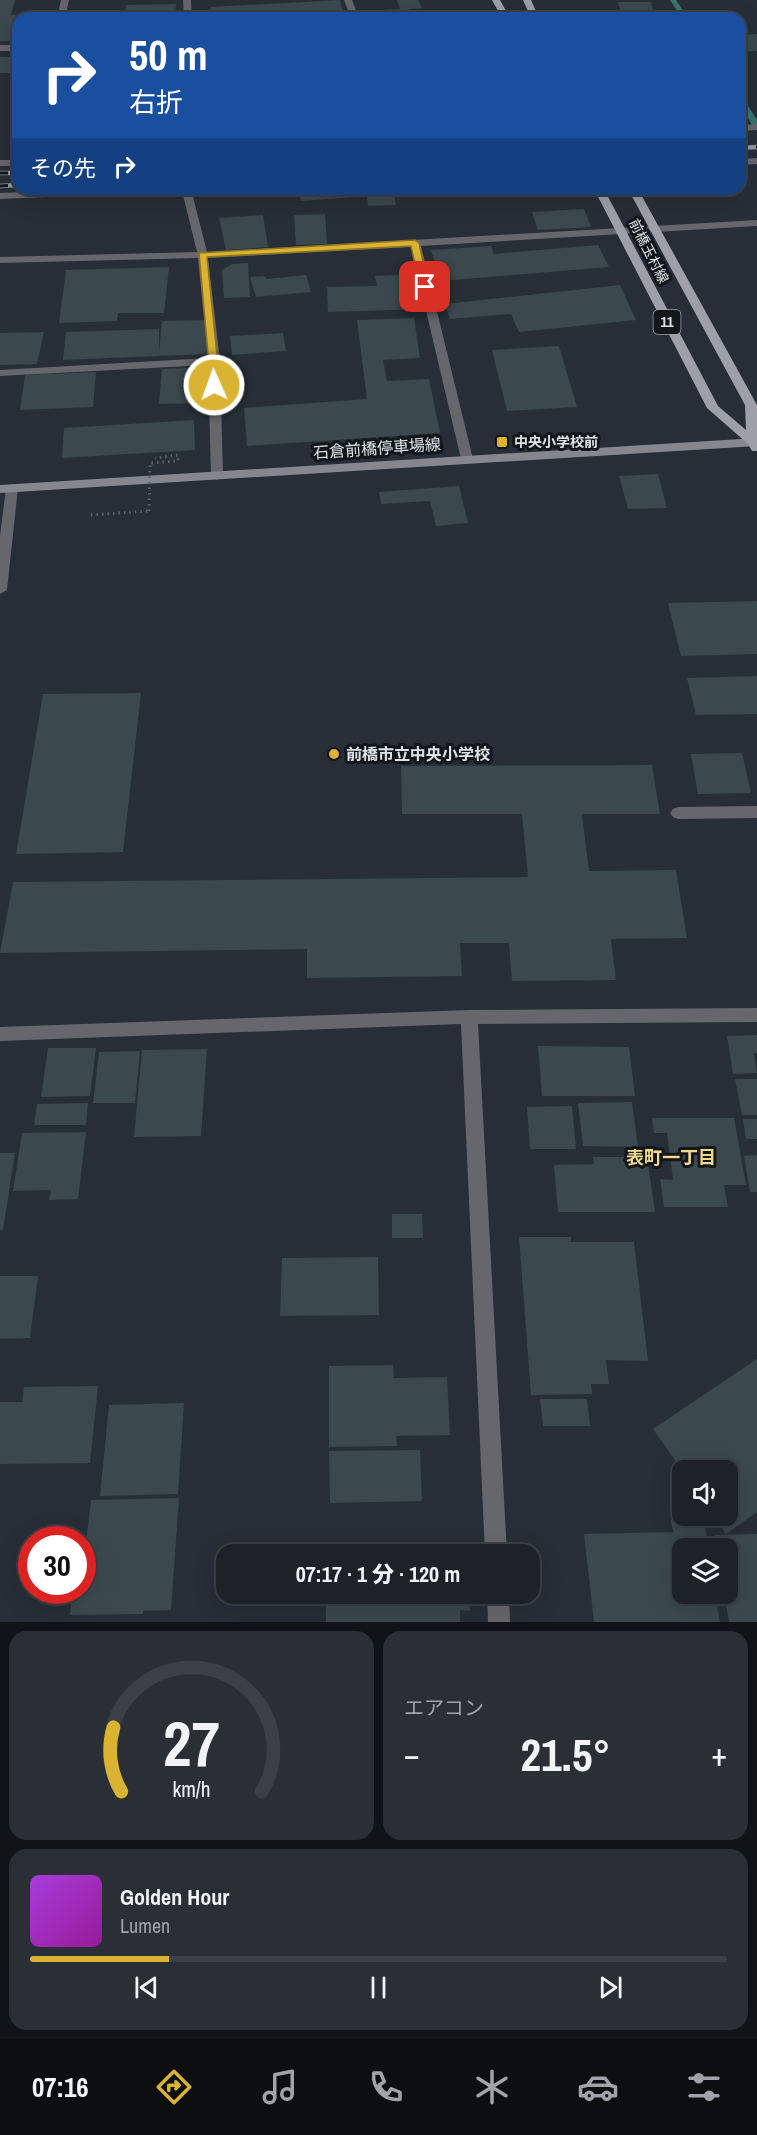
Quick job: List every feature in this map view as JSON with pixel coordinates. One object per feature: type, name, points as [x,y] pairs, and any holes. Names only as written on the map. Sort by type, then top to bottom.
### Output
[{"type":"main road","name":"前橋玉村線","points":[[603,195],[623,230],[669,327],[713,408],[756,445]]},
{"type":"main road","name":"前橋玉村線","points":[[636,195],[751,405],[756,445]]},
{"type":"main road","name":"石倉前橋停車場線","points":[[6,489],[467,459],[756,445]]},
{"type":"street","points":[[0,196],[25,195]]},
{"type":"street","points":[[187,195],[202,255],[214,361],[217,476]]},
{"type":"street","points":[[0,260],[202,255],[757,223]]},
{"type":"street","points":[[415,243],[467,459]]},
{"type":"street","points":[[0,373],[214,361]]},
{"type":"street","points":[[0,590],[6,489]]},
{"type":"street","points":[[678,813],[757,812]]},
{"type":"street","points":[[0,1034],[469,1017],[757,1015]]},
{"type":"street","points":[[469,1017],[495,1544]]},
{"type":"street","points":[[498,1604],[499,1622]]},
{"type":"path","points":[[91,515],[149,511],[150,463],[178,461],[178,454],[155,458]]},
{"type":"building","points":[[0,0],[15,0],[11,15],[12,41],[0,41]]},
{"type":"building","points":[[340,0],[343,12],[211,12],[210,7]]},
{"type":"building","points":[[397,0],[418,0],[422,8],[410,9],[411,12],[369,11],[400,9]]},
{"type":"building","points":[[618,2],[651,2],[654,12],[620,12]]},
{"type":"building","points":[[176,4],[175,12],[125,12],[126,5]]},
{"type":"building","points":[[452,10],[453,12],[427,12]]},
{"type":"building","points":[[757,34],[757,51],[746,51],[746,35]]},
{"type":"building","points":[[0,57],[12,57],[12,73],[0,73]]},
{"type":"building","points":[[300,195],[394,195],[396,205],[368,206],[367,196],[301,201]]},
{"type":"building","points":[[584,209],[591,227],[538,230],[532,212]]},
{"type":"building","points":[[325,214],[327,244],[296,245],[294,215]]},
{"type":"building","points":[[263,215],[268,247],[226,250],[219,218]]},
{"type":"building","points":[[598,245],[609,267],[441,281],[431,250],[491,246],[494,254]]},
{"type":"building","points":[[248,263],[250,297],[224,298],[222,270],[232,264]]},
{"type":"building","points":[[169,267],[164,313],[118,313],[117,321],[59,323],[66,270]]},
{"type":"building","points":[[420,274],[426,309],[328,312],[327,287],[377,286],[375,276]]},
{"type":"building","points":[[306,275],[311,292],[256,297],[250,277],[264,276],[267,279]]},
{"type":"building","points":[[620,285],[636,320],[519,332],[511,314],[450,319],[445,304]]},
{"type":"building","points":[[414,318],[420,358],[383,360],[387,381],[429,379],[440,433],[247,446],[244,408],[367,399],[357,320]]},
{"type":"building","points":[[209,320],[207,354],[63,360],[66,332],[159,329],[159,352],[162,321]]},
{"type":"building","points":[[44,332],[37,364],[0,365],[0,333]]},
{"type":"building","points":[[283,333],[286,351],[232,355],[230,336]]},
{"type":"building","points":[[559,346],[577,407],[507,411],[492,350]]},
{"type":"building","points":[[212,367],[211,403],[159,404],[162,369]]},
{"type":"building","points":[[96,372],[93,407],[20,410],[25,375]]},
{"type":"building","points":[[194,420],[195,450],[62,458],[64,428]]},
{"type":"building","points":[[658,474],[667,508],[628,509],[619,476]]},
{"type":"building","points":[[459,486],[468,523],[436,526],[430,501],[381,504],[379,492]]},
{"type":"building","points":[[757,601],[757,654],[681,656],[668,603]]},
{"type":"building","points":[[757,676],[757,714],[696,715],[687,678]]},
{"type":"building","points":[[141,693],[123,852],[16,854],[43,694]]},
{"type":"building","points":[[742,753],[751,793],[698,794],[691,754]]},
{"type":"building","points":[[652,765],[660,814],[582,814],[589,871],[676,870],[687,938],[611,939],[616,980],[512,981],[509,943],[460,943],[462,976],[307,978],[307,949],[0,953],[13,882],[528,877],[522,814],[402,814],[401,766]]},
{"type":"building","points":[[757,1035],[757,1053],[754,1053],[757,1073],[733,1074],[727,1036]]},
{"type":"building","points":[[538,1046],[629,1047],[635,1096],[542,1096]]},
{"type":"building","points":[[48,1048],[96,1048],[90,1096],[41,1097]]},
{"type":"building","points":[[207,1049],[201,1136],[134,1137],[142,1050]]},
{"type":"building","points":[[140,1051],[135,1103],[93,1103],[99,1052]]},
{"type":"building","points":[[735,1079],[757,1079],[757,1115],[742,1115]]},
{"type":"building","points":[[632,1102],[638,1147],[583,1146],[578,1103]]},
{"type":"building","points":[[88,1103],[86,1125],[34,1125],[37,1104]]},
{"type":"building","points":[[572,1106],[576,1149],[530,1149],[527,1107]]},
{"type":"building","points":[[652,1118],[734,1118],[746,1185],[724,1185],[728,1207],[664,1207],[660,1179],[673,1180],[667,1133],[654,1133]]},
{"type":"building","points":[[743,1119],[757,1119],[757,1139],[746,1139]]},
{"type":"building","points":[[86,1132],[78,1199],[49,1200],[51,1190],[13,1191],[22,1133]]},
{"type":"building","points":[[0,1153],[15,1153],[3,1230],[0,1230]]},
{"type":"building","points":[[757,1155],[757,1192],[750,1192],[744,1156]]},
{"type":"building","points":[[593,1157],[647,1157],[655,1212],[558,1212],[554,1165],[594,1164]]},
{"type":"building","points":[[392,1214],[422,1214],[423,1238],[392,1238]]},
{"type":"building","points":[[519,1237],[571,1237],[571,1242],[634,1242],[648,1361],[606,1360],[609,1384],[591,1384],[592,1394],[531,1395]]},
{"type":"building","points":[[378,1257],[379,1315],[280,1316],[282,1258]]},
{"type":"building","points":[[0,1276],[38,1276],[30,1338],[0,1339]]},
{"type":"building","points":[[757,1359],[757,1512],[738,1525],[738,1460],[675,1460],[653,1429]]},
{"type":"building","points":[[393,1365],[394,1378],[447,1377],[450,1435],[396,1436],[397,1446],[329,1447],[329,1366]]},
{"type":"building","points":[[98,1386],[90,1463],[0,1464],[0,1402],[22,1402],[24,1387]]},
{"type":"building","points":[[540,1399],[587,1399],[590,1426],[543,1426]]},
{"type":"building","points":[[184,1403],[178,1494],[100,1496],[109,1405]]},
{"type":"building","points":[[420,1450],[422,1501],[330,1503],[329,1451]]},
{"type":"building","points":[[179,1498],[171,1610],[143,1611],[143,1614],[70,1615],[71,1604],[96,1604],[96,1526],[88,1526],[91,1500]]},
{"type":"building","points":[[672,1526],[705,1526],[707,1538],[672,1538],[672,1604],[717,1604],[720,1622],[594,1622],[584,1534],[673,1532]]},
{"type":"building","points":[[721,1526],[737,1526],[726,1534]]},
{"type":"building","points":[[757,1534],[757,1622],[729,1622],[726,1604],[738,1604],[738,1538],[715,1538],[715,1535]]},
{"type":"building","points":[[326,1604],[470,1604],[470,1611],[460,1610],[460,1622],[326,1622]]},
{"type":"waterway","points":[[673,0],[681,12]]},
{"type":"waterway","points":[[746,109],[757,126]]},
{"type":"railway","points":[[746,148],[757,147]]},
{"type":"railway","points":[[0,173],[12,173]]},
{"type":"railway","points":[[0,186],[12,185]]},
{"type":"place","name":"中央小学校前","points":[[502,442]]},
{"type":"place","name":"前橋市立中央小学校","points":[[334,754]]},
{"type":"district","name":"表町一丁目","points":[[671,1158]]},
{"type":"route","points":[[214,385],[214,361],[202,255],[415,243],[425,287]]}]
